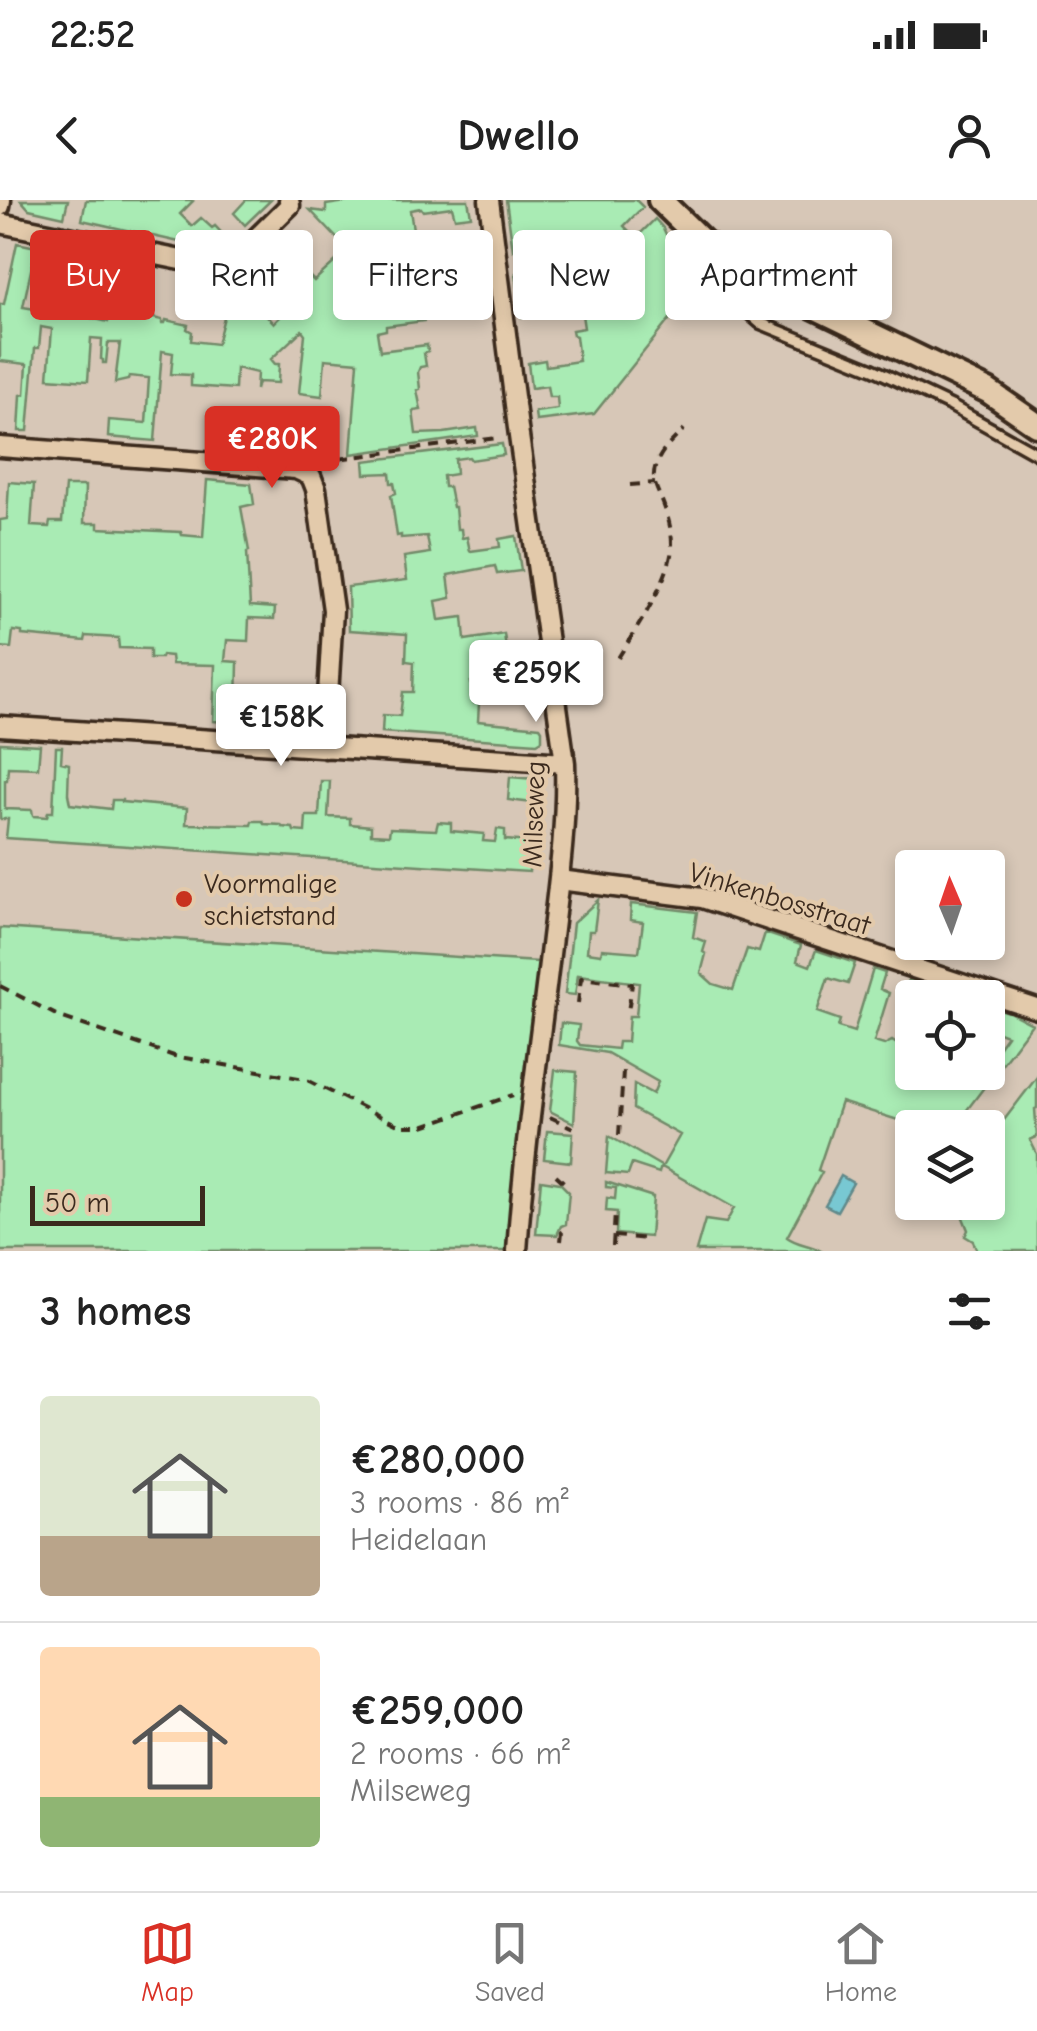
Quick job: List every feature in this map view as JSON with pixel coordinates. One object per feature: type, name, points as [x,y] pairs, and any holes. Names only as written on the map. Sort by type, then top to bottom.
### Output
[{"type":"street","points":[[0,223],[225,270],[290,200]]},
{"type":"street","name":"Milseweg","points":[[489,200],[566,786],[560,880],[524,1161],[517,1251]]},
{"type":"street","points":[[660,200],[691,230]]},
{"type":"street","points":[[843,320],[988,390],[1037,424]]},
{"type":"street","points":[[0,447],[289,468],[311,476],[333,610],[325,748]]},
{"type":"street","points":[[0,726],[565,763]]},
{"type":"street","name":"Vinkenbosstraat","points":[[560,880],[702,898],[1037,1008]]},
{"type":"lane","points":[[755,320],[889,376],[1037,454]]},
{"type":"path","points":[[618,658],[648,611],[671,555],[671,531],[654,484],[654,473],[660,456],[684,429]]},
{"type":"path","points":[[311,476],[323,461],[518,436]]},
{"type":"path","points":[[630,486],[654,484]]},
{"type":"path","points":[[578,1003],[581,978],[632,984],[628,1012]]},
{"type":"path","points":[[0,986],[60,1017],[174,1056],[305,1079],[400,1126],[423,1126],[533,1091]]},
{"type":"path","points":[[619,1134],[623,1071]]},
{"type":"path","points":[[556,1175],[569,1187]]},
{"type":"path","points":[[613,1246],[615,1212]]},
{"type":"path","points":[[561,1241],[566,1229]]},
{"type":"path","points":[[614,1236],[648,1238]]},
{"type":"green space","points":[[21,200],[68,200],[64,217],[29,209]]},
{"type":"green space","points":[[86,200],[191,200],[180,214],[192,226],[201,218],[219,230],[175,230],[175,241],[155,237],[155,230],[126,230],[82,220]]},
{"type":"green space","points":[[246,200],[271,200],[245,225],[234,213]]},
{"type":"green space","points":[[359,200],[468,200],[471,216],[455,218],[452,207],[423,211],[421,208],[410,210],[413,230],[333,230],[333,234],[310,210],[326,212],[326,205]]},
{"type":"green space","points":[[506,200],[636,200],[643,207],[624,226],[628,230],[513,230],[513,250]]},
{"type":"green space","points":[[655,219],[665,232],[665,320],[669,320],[594,414],[536,421],[535,412],[558,409],[557,397],[549,397],[547,386],[531,388],[528,363],[545,360],[546,366],[579,361],[572,330],[584,328],[583,320],[645,320],[644,230]]},
{"type":"green space","points":[[17,243],[30,246],[30,275],[23,307],[30,308],[30,320],[108,322],[155,318],[162,323],[166,320],[188,325],[191,341],[217,344],[223,320],[313,320],[314,281],[333,264],[333,320],[424,320],[386,326],[386,330],[377,332],[380,351],[427,345],[426,366],[418,372],[421,410],[413,411],[416,434],[477,428],[478,436],[351,454],[358,362],[325,359],[322,396],[299,393],[305,334],[302,330],[271,359],[279,364],[278,383],[258,382],[256,390],[257,373],[236,368],[235,389],[191,386],[191,375],[171,374],[173,353],[162,351],[155,441],[108,437],[109,420],[146,423],[149,378],[129,376],[128,380],[115,383],[120,343],[108,343],[103,363],[102,339],[91,338],[88,381],[48,378],[52,329],[41,327],[39,348],[35,348],[28,431],[19,431],[27,364],[0,361],[0,304],[4,304]]},
{"type":"green space","points":[[502,444],[504,455],[455,459],[456,474],[443,476],[444,487],[449,487],[457,529],[461,529],[462,538],[467,537],[470,551],[500,547],[499,539],[516,536],[521,571],[497,574],[495,566],[448,575],[451,598],[436,601],[439,620],[463,617],[465,640],[504,634],[506,648],[531,644],[535,674],[471,682],[474,703],[479,703],[478,721],[540,727],[542,740],[537,743],[382,732],[383,715],[400,716],[403,692],[413,692],[414,662],[406,661],[407,634],[349,630],[348,587],[407,580],[404,557],[430,553],[427,536],[397,536],[391,495],[396,493],[390,473],[365,474],[364,461]]},
{"type":"green space","points":[[207,480],[251,484],[254,504],[241,507],[249,551],[250,606],[275,608],[274,619],[249,618],[248,641],[227,640],[225,661],[238,662],[237,706],[309,711],[306,725],[213,721],[215,665],[172,664],[171,656],[162,655],[150,658],[150,649],[119,648],[118,638],[86,636],[85,641],[13,631],[11,648],[0,647],[0,520],[7,519],[9,482],[34,484],[31,526],[49,527],[50,522],[62,522],[65,486],[85,486],[84,523],[98,523],[98,528],[181,532],[203,537]]},
{"type":"green space","points":[[0,743],[40,745],[38,768],[8,767],[5,780],[5,809],[32,810],[33,816],[47,817],[48,812],[53,812],[56,747],[62,747],[61,762],[69,764],[70,804],[111,809],[112,800],[122,800],[187,808],[186,824],[251,825],[252,821],[263,821],[305,832],[306,816],[319,816],[321,781],[330,781],[328,817],[350,818],[350,824],[371,826],[371,834],[389,835],[390,828],[436,830],[438,822],[451,823],[451,831],[484,834],[483,841],[495,842],[497,829],[505,830],[505,840],[531,842],[529,872],[6,838],[8,819],[0,819]]},
{"type":"green space","points":[[510,777],[535,779],[533,803],[508,800]]},
{"type":"green space","points":[[598,900],[587,952],[639,952],[643,922],[630,920],[631,904],[697,912],[693,937],[706,942],[701,973],[713,984],[733,990],[747,949],[759,952],[765,933],[801,945],[797,961],[810,966],[816,950],[855,963],[848,984],[828,978],[817,1012],[840,1020],[838,1027],[854,1032],[873,969],[885,973],[880,989],[889,993],[874,1042],[895,1043],[895,1090],[982,1090],[967,1110],[895,1110],[895,1119],[841,1102],[818,1170],[822,1172],[787,1237],[821,1251],[696,1251],[705,1220],[726,1223],[734,1208],[662,1167],[680,1135],[633,1109],[634,1084],[653,1094],[658,1082],[607,1053],[559,1045],[561,1023],[579,1025],[580,1045],[617,1049],[618,1042],[627,1042],[629,1016],[636,1016],[639,983],[578,975],[575,995],[565,994],[573,923]]},
{"type":"green space","points":[[0,928],[538,962],[517,1251],[0,1251]]},
{"type":"green space","points":[[1005,1011],[1032,1024],[1005,1060]]},
{"type":"green space","points":[[555,1070],[577,1072],[574,1123],[550,1111]]},
{"type":"green space","points":[[1037,1077],[1037,1137],[1030,1140],[1037,1154],[1037,1251],[977,1251],[973,1241],[965,1236],[968,1230],[964,1220],[1005,1220],[1005,1119]]},
{"type":"green space","points":[[547,1131],[573,1133],[571,1162],[544,1159]]},
{"type":"green space","points":[[609,1136],[661,1166],[659,1173],[632,1164],[628,1175],[606,1173]]},
{"type":"green space","points":[[541,1180],[560,1183],[569,1192],[566,1224],[557,1235],[536,1234]]},
{"type":"green space","points":[[606,1182],[653,1197],[650,1237],[616,1234],[617,1212],[606,1211],[607,1198],[615,1199],[616,1188],[606,1187]]},
{"type":"water","points":[[841,1176],[853,1183],[837,1211],[825,1205]]},
{"type":"place","name":"Voormalige schietstand","points":[[184,899]]}]
